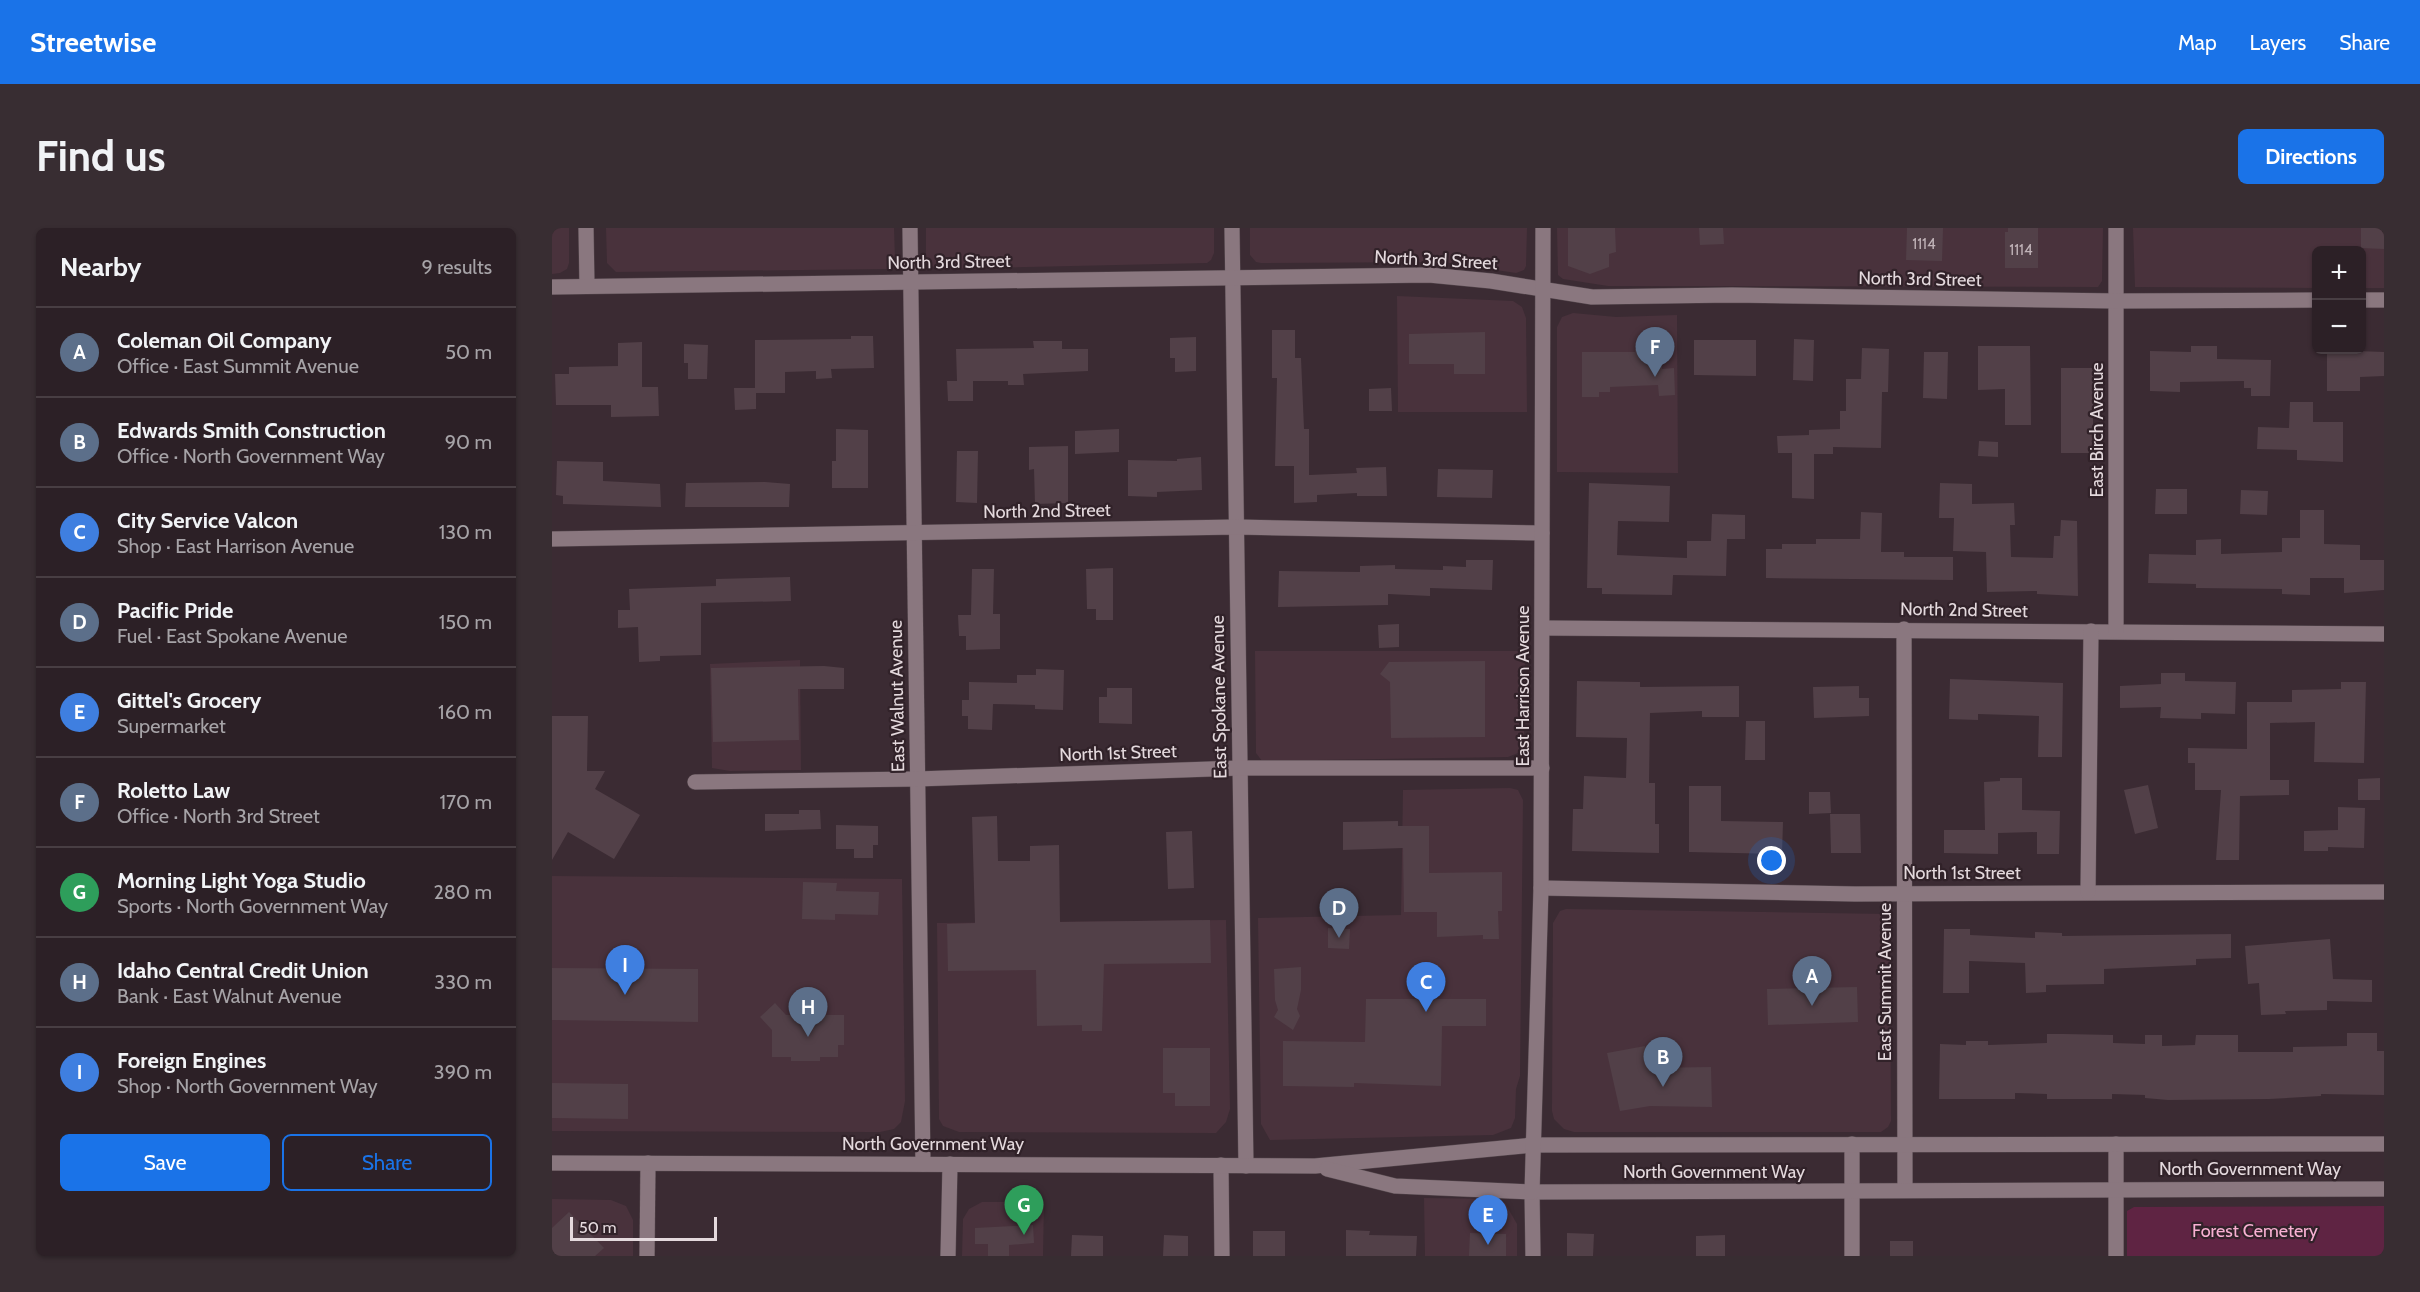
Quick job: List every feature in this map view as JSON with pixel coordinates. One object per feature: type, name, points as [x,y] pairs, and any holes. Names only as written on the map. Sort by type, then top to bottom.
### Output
[{"type":"street","points":[[586,228],[586,286]]},
{"type":"street","name":"East Walnut Avenue","points":[[910,228],[923,1164]]},
{"type":"street","name":"East Spokane Avenue","points":[[1232,228],[1246,1166]]},
{"type":"street","name":"East Harrison Avenue","points":[[1533,1256],[1533,1144],[1541,888],[1543,228]]},
{"type":"street","name":"East Birch Avenue","points":[[2116,228],[2116,631]]},
{"type":"street","name":"North 3rd Street","points":[[552,287],[1429,275],[1491,281],[1592,297],[1732,295],[2116,301],[2312,300]]},
{"type":"street","points":[[2366,300],[2384,300]]},
{"type":"street","name":"North 2nd Street","points":[[552,539],[1237,527],[1542,533]]},
{"type":"street","name":"North 2nd Street","points":[[1543,628],[2384,634]]},
{"type":"street","name":"East Summit Avenue","points":[[1904,629],[1905,1190]]},
{"type":"street","points":[[2088,892],[2091,631]]},
{"type":"street","name":"North 1st Street","points":[[695,782],[917,779],[1240,768],[1542,768]]},
{"type":"street","name":"North 1st Street","points":[[1541,888],[1904,893],[2384,892]]},
{"type":"street","name":"North Government Way","points":[[552,1163],[1315,1166],[1533,1144],[2384,1144]]},
{"type":"street","points":[[1852,1144],[1852,1256]]},
{"type":"street","points":[[2116,1144],[2116,1256]]},
{"type":"street","points":[[648,1163],[648,1256]]},
{"type":"street","points":[[948,1256],[950,1164]]},
{"type":"street","points":[[1221,1165],[1222,1256]]},
{"type":"street","name":"North Government Way","points":[[1315,1166],[1395,1186],[1532,1192],[2384,1189]]},
{"type":"shaded area","points":[[552,228],[569,228],[569,263],[567,269],[552,274]]},
{"type":"shaded area","points":[[606,228],[894,228],[895,259],[888,269],[616,272],[607,263]]},
{"type":"shaded area","points":[[926,228],[1214,228],[1214,253],[1207,263],[936,269],[929,264],[926,257]]},
{"type":"shaded area","points":[[1250,228],[1527,228],[1526,266],[1524,270],[1516,273],[1443,262],[1261,263],[1256,262],[1250,255]]},
{"type":"shaded area","points":[[1557,228],[2103,228],[2102,281],[2098,287],[1608,286],[1563,279],[1558,275]]},
{"type":"shaded area","points":[[2133,228],[2384,228],[2384,288],[2366,288],[2366,246],[2312,246],[2312,288],[2135,287]]},
{"type":"shaded area","points":[[1397,296],[1513,301],[1522,307],[1526,318],[1527,412],[1398,412]]},
{"type":"shaded area","points":[[1573,313],[1616,317],[1677,315],[1678,473],[1557,472],[1557,327],[1562,317]]},
{"type":"shaded area","points":[[1255,651],[1525,651],[1524,744],[1518,753],[1508,757],[1262,761],[1256,753]]},
{"type":"shaded area","points":[[800,660],[801,770],[730,771],[712,768],[710,664]]},
{"type":"shaded area","points":[[1510,788],[1518,790],[1523,800],[1520,1076],[1516,1089],[1515,1118],[1511,1128],[1493,1135],[1270,1140],[1261,1124],[1258,918],[1401,915],[1403,790]]},
{"type":"shaded area","points":[[552,876],[902,879],[905,1101],[901,1122],[894,1129],[880,1132],[552,1131]]},
{"type":"shaded area","points":[[1566,909],[1886,914],[1890,924],[1891,1121],[1888,1127],[1881,1132],[1574,1132],[1564,1129],[1554,1119],[1552,1111],[1553,923],[1560,911]]},
{"type":"shaded area","points":[[1226,920],[1230,1109],[1226,1122],[1216,1133],[959,1132],[943,1126],[939,1119],[937,923]]},
{"type":"shaded area","points":[[1424,1198],[1496,1199],[1505,1203],[1517,1224],[1517,1256],[1425,1256]]},
{"type":"shaded area","points":[[552,1199],[611,1200],[626,1206],[633,1220],[633,1256],[552,1256]]},
{"type":"shaded area","points":[[982,1202],[1044,1202],[1043,1256],[962,1256],[963,1219],[969,1209]]},
{"type":"green space","name":"Forest Cemetery","points":[[2384,1206],[2384,1256],[2127,1256],[2127,1211],[2134,1207]]},
{"type":"building","points":[[1568,228],[1615,228],[1616,252],[1609,254],[1609,267],[1590,274],[1568,266]]},
{"type":"building","points":[[1699,228],[1723,228],[1724,244],[1700,245]]},
{"type":"building","points":[[1907,228],[1943,228],[1942,261],[1906,260]]},
{"type":"building","points":[[2008,228],[2038,228],[2038,268],[2005,268],[2005,232],[2008,232]]},
{"type":"building","points":[[2361,228],[2384,228],[2384,249],[2361,246]]},
{"type":"building","points":[[1272,330],[1295,330],[1295,358],[1301,358],[1304,429],[1309,429],[1309,475],[1357,473],[1356,468],[1386,467],[1387,496],[1357,496],[1357,493],[1317,495],[1317,502],[1294,503],[1294,466],[1275,466],[1277,378],[1272,378]]},
{"type":"building","points":[[1485,332],[1485,374],[1454,374],[1454,364],[1409,364],[1409,334]]},
{"type":"building","points":[[851,336],[873,336],[874,368],[831,369],[832,378],[816,379],[816,371],[785,372],[785,393],[756,393],[756,409],[735,410],[734,388],[755,388],[755,340],[851,339]]},
{"type":"building","points":[[1196,337],[1196,371],[1175,372],[1175,358],[1170,358],[1170,338]]},
{"type":"building","points":[[1794,339],[1814,340],[1813,381],[1793,380]]},
{"type":"building","points":[[1694,340],[1756,340],[1756,376],[1694,375]]},
{"type":"building","points":[[1033,341],[1062,341],[1062,349],[1088,349],[1088,371],[1023,374],[1024,385],[1008,385],[1008,381],[973,381],[973,401],[948,401],[947,381],[957,381],[956,349],[1034,348]]},
{"type":"building","points":[[642,342],[642,387],[658,387],[659,416],[611,417],[611,405],[556,405],[555,374],[569,374],[569,367],[618,366],[618,343]]},
{"type":"building","points":[[684,344],[708,345],[707,379],[688,379],[688,363],[684,363]]},
{"type":"building","points":[[1978,346],[2030,346],[2031,425],[2005,425],[2005,389],[1978,390]]},
{"type":"building","points":[[2191,346],[2217,346],[2217,359],[2271,360],[2270,396],[2251,396],[2251,388],[2244,388],[2244,381],[2180,382],[2180,392],[2150,391],[2150,351],[2191,352]]},
{"type":"building","points":[[1661,348],[1662,369],[1674,368],[1675,395],[1659,396],[1658,385],[1610,387],[1610,392],[1599,392],[1599,397],[1582,397],[1582,352],[1635,352],[1635,349]]},
{"type":"building","points":[[1862,348],[1889,349],[1888,392],[1882,392],[1881,448],[1833,447],[1833,454],[1814,454],[1814,499],[1792,498],[1792,453],[1778,453],[1777,436],[1809,435],[1809,430],[1840,429],[1840,411],[1846,411],[1846,379],[1861,379]]},
{"type":"building","points":[[1924,352],[1948,352],[1947,399],[1923,398]]},
{"type":"building","points":[[2384,352],[2384,376],[2360,377],[2360,391],[2327,391],[2327,354]]},
{"type":"building","points":[[2061,368],[2093,368],[2093,453],[2061,453]]},
{"type":"building","points":[[1391,388],[1392,411],[1369,411],[1369,389]]},
{"type":"building","points":[[2290,402],[2313,402],[2313,422],[2343,422],[2343,462],[2297,460],[2297,450],[2257,449],[2258,427],[2289,428]]},
{"type":"building","points":[[836,429],[868,430],[868,488],[832,488],[832,461],[836,461]]},
{"type":"building","points":[[1119,429],[1119,452],[1075,454],[1075,431]]},
{"type":"building","points":[[1979,441],[1998,442],[1998,457],[1978,456]]},
{"type":"building","points":[[1068,446],[1068,503],[1035,504],[1034,469],[1029,470],[1029,447]]},
{"type":"building","points":[[957,451],[978,451],[977,503],[956,502]]},
{"type":"building","points":[[1201,457],[1202,490],[1157,492],[1157,497],[1128,496],[1128,460],[1177,461],[1177,459]]},
{"type":"building","points":[[557,461],[603,462],[603,481],[660,484],[661,507],[563,504],[563,496],[556,495]]},
{"type":"building","points":[[1438,469],[1493,470],[1492,498],[1437,497]]},
{"type":"building","points":[[686,483],[790,484],[789,507],[685,507]]},
{"type":"building","points":[[1589,483],[1670,486],[1669,522],[1618,521],[1617,555],[1687,558],[1687,541],[1711,541],[1712,514],[1745,515],[1745,539],[1727,539],[1726,576],[1673,575],[1672,595],[1602,594],[1602,588],[1587,588]]},
{"type":"building","points":[[1940,483],[1972,484],[1972,504],[2014,503],[2015,525],[2010,525],[2011,557],[2053,558],[2054,536],[2060,536],[2061,520],[2077,521],[2078,596],[2037,594],[2037,591],[1987,592],[1986,552],[1953,551],[1954,518],[1939,518]]},
{"type":"building","points":[[2156,489],[2187,489],[2187,514],[2155,514]]},
{"type":"building","points":[[2241,490],[2268,491],[2267,515],[2240,514]]},
{"type":"building","points":[[2300,510],[2324,510],[2324,544],[2360,545],[2360,560],[2384,560],[2384,590],[2344,593],[2344,578],[2310,578],[2310,595],[2282,594],[2282,589],[2196,588],[2196,584],[2148,583],[2149,554],[2196,555],[2196,540],[2221,539],[2221,554],[2282,552],[2282,538],[2300,538]]},
{"type":"building","points":[[1861,512],[1882,513],[1881,552],[1904,552],[1904,557],[1953,557],[1953,580],[1766,578],[1766,549],[1782,549],[1782,544],[1816,544],[1816,539],[1860,539]]},
{"type":"building","points":[[1466,560],[1493,560],[1492,590],[1430,588],[1430,596],[1388,594],[1388,605],[1278,607],[1279,571],[1360,572],[1360,566],[1395,565],[1395,569],[1443,570],[1443,566],[1466,567]]},
{"type":"building","points":[[1113,568],[1113,620],[1096,620],[1096,609],[1087,609],[1086,569]]},
{"type":"building","points":[[972,569],[994,569],[993,614],[1000,614],[1000,649],[966,650],[966,636],[959,636],[958,615],[971,615]]},
{"type":"building","points":[[790,577],[791,601],[701,603],[701,655],[660,656],[660,661],[639,662],[638,627],[618,628],[618,610],[630,610],[629,589],[716,586],[716,579]]},
{"type":"building","points":[[1399,624],[1399,647],[1379,648],[1378,625]]},
{"type":"building","points":[[1485,661],[1485,737],[1391,738],[1390,682],[1380,674],[1389,662]]},
{"type":"building","points":[[824,666],[844,668],[844,689],[798,689],[799,740],[713,742],[711,668]]},
{"type":"building","points":[[1036,669],[1064,670],[1063,710],[1035,709],[1035,705],[993,704],[992,730],[968,729],[968,716],[962,716],[962,700],[969,700],[969,682],[1017,683],[1017,675],[1036,675]]},
{"type":"building","points":[[2161,673],[2185,673],[2185,681],[2236,682],[2235,714],[2201,713],[2201,719],[2160,718],[2161,707],[2120,708],[2120,686],[2161,684]]},
{"type":"building","points":[[1950,679],[2063,683],[2062,757],[2038,757],[2039,716],[1978,714],[1978,720],[1949,719]]},
{"type":"building","points":[[1577,681],[1640,682],[1640,687],[1739,686],[1739,717],[1702,717],[1702,711],[1650,713],[1649,783],[1655,783],[1655,824],[1659,824],[1659,853],[1572,851],[1573,809],[1583,809],[1584,776],[1626,778],[1627,738],[1576,737]]},
{"type":"building","points":[[2341,682],[2366,682],[2364,763],[2314,762],[2315,722],[2270,723],[2270,780],[2289,780],[2289,795],[2240,796],[2239,860],[2216,860],[2221,790],[2195,790],[2195,763],[2188,763],[2188,748],[2247,749],[2247,702],[2292,702],[2292,690],[2341,689]]},
{"type":"building","points":[[1859,686],[1859,698],[1869,698],[1869,716],[1814,718],[1813,687]]},
{"type":"building","points":[[1107,688],[1132,688],[1132,724],[1099,723],[1099,697],[1107,697]]},
{"type":"building","points":[[552,716],[588,716],[587,771],[605,771],[595,789],[640,815],[614,859],[568,832],[552,860]]},
{"type":"building","points":[[1746,721],[1765,721],[1765,760],[1745,760]]},
{"type":"building","points":[[2000,778],[2022,778],[2022,810],[2060,811],[2059,854],[2037,854],[2037,832],[1998,833],[1998,854],[1944,853],[1944,830],[1985,830],[1984,782],[2000,781]]},
{"type":"building","points":[[2380,778],[2380,800],[2358,800],[2358,779]]},
{"type":"building","points":[[2148,785],[2158,828],[2135,834],[2124,790]]},
{"type":"building","points":[[1689,786],[1721,786],[1721,821],[1783,822],[1782,854],[1689,852]]},
{"type":"building","points":[[1809,792],[1830,792],[1831,813],[1809,814]]},
{"type":"building","points":[[2338,807],[2365,808],[2364,848],[2328,847],[2328,851],[2304,851],[2304,831],[2338,830]]},
{"type":"building","points":[[799,810],[820,810],[821,829],[765,831],[765,814],[799,814]]},
{"type":"building","points":[[1830,814],[1860,814],[1861,853],[1831,853]]},
{"type":"building","points":[[997,816],[998,861],[1030,861],[1030,846],[1059,845],[1060,922],[1210,920],[1211,963],[1104,964],[1102,1031],[1082,1031],[1082,1025],[1037,1026],[1036,970],[948,971],[947,924],[975,923],[972,817]]},
{"type":"building","points":[[1398,821],[1398,826],[1429,826],[1429,873],[1502,872],[1502,911],[1498,911],[1499,939],[1483,939],[1483,935],[1437,937],[1437,912],[1404,912],[1403,848],[1343,850],[1343,822]]},
{"type":"building","points":[[836,825],[878,826],[878,845],[873,845],[873,858],[854,858],[854,849],[836,849]]},
{"type":"building","points":[[1192,831],[1194,888],[1168,889],[1166,832]]},
{"type":"building","points":[[803,882],[837,883],[836,891],[879,892],[878,915],[835,914],[835,920],[802,919]]},
{"type":"building","points":[[1328,928],[1350,929],[1349,949],[1328,948]]},
{"type":"building","points":[[1944,929],[1970,929],[1970,935],[2035,938],[2035,932],[2062,933],[2062,936],[2231,934],[2231,958],[2196,959],[2196,965],[2104,969],[2104,984],[2046,985],[2046,992],[2026,993],[2025,963],[1969,961],[1969,993],[1943,993]]},
{"type":"building","points":[[2330,939],[2333,979],[2372,980],[2372,1002],[2327,1001],[2327,1010],[2285,1011],[2286,1014],[2261,1015],[2259,983],[2248,984],[2245,946]]},
{"type":"building","points":[[1301,967],[1301,990],[1297,1009],[1300,1016],[1293,1030],[1274,1017],[1278,1010],[1275,1000],[1274,969]]},
{"type":"building","points":[[552,968],[698,969],[698,1022],[552,1020]]},
{"type":"building","points":[[1857,987],[1858,1022],[1768,1025],[1767,989]]},
{"type":"building","points":[[1366,999],[1486,999],[1486,1026],[1442,1026],[1441,1086],[1354,1083],[1354,1087],[1283,1086],[1283,1041],[1365,1042]]},
{"type":"building","points":[[775,1003],[786,1015],[844,1015],[844,1045],[838,1045],[838,1057],[820,1057],[820,1061],[791,1061],[791,1057],[772,1057],[772,1030],[760,1017]]},
{"type":"building","points":[[2347,1033],[2377,1033],[2377,1051],[2384,1051],[2384,1095],[2321,1094],[2321,1096],[2269,1099],[2168,1100],[2145,1098],[2145,1095],[2112,1094],[2112,1099],[2047,1099],[2047,1094],[2015,1093],[2015,1099],[1939,1099],[1940,1044],[1966,1045],[1966,1041],[1988,1041],[1988,1045],[2047,1043],[2047,1034],[2064,1034],[2113,1035],[2113,1043],[2145,1044],[2145,1035],[2162,1035],[2162,1046],[2195,1045],[2196,1035],[2238,1035],[2238,1052],[2293,1052],[2293,1047],[2347,1046]]},
{"type":"building","points":[[1645,1046],[1650,1068],[1711,1067],[1712,1107],[1650,1106],[1620,1111],[1607,1053]]},
{"type":"building","points":[[1163,1048],[1210,1048],[1210,1106],[1175,1106],[1175,1093],[1163,1093]]},
{"type":"building","points":[[552,1083],[628,1084],[628,1119],[552,1118]]},
{"type":"building","points":[[569,1212],[604,1248],[595,1256],[552,1256],[552,1228]]},
{"type":"building","points":[[1033,1225],[1034,1243],[1009,1245],[1009,1256],[988,1256],[988,1244],[975,1244],[975,1228]]},
{"type":"building","points":[[1346,1230],[1370,1231],[1369,1235],[1417,1236],[1416,1256],[1346,1256]]},
{"type":"building","points":[[1253,1231],[1285,1231],[1285,1256],[1253,1256]]},
{"type":"building","points":[[1470,1233],[1506,1234],[1506,1256],[1469,1256]]},
{"type":"building","points":[[1567,1233],[1594,1234],[1593,1256],[1567,1256]]},
{"type":"building","points":[[1072,1235],[1103,1236],[1103,1256],[1071,1256]]},
{"type":"building","points":[[1164,1235],[1188,1236],[1188,1256],[1163,1256]]},
{"type":"building","points":[[1725,1235],[1725,1256],[1696,1256],[1696,1236]]},
{"type":"building","points":[[1890,1241],[1913,1241],[1913,1256],[1890,1256]]},
{"type":"place","name":"Roletto Law","points":[[1655,377]]},
{"type":"place","name":"Pacific Pride","points":[[1339,938]]},
{"type":"place","name":"Foreign Engines","points":[[625,995]]},
{"type":"place","name":"Coleman Oil Company","points":[[1812,1006]]},
{"type":"place","name":"City Service Valcon","points":[[1426,1012]]},
{"type":"place","name":"Idaho Central Credit Union","points":[[808,1037]]},
{"type":"place","name":"Edwards Smith Construction","points":[[1663,1087]]},
{"type":"place","name":"Morning Light Yoga Studio","points":[[1024,1235]]},
{"type":"place","name":"Gittel's Grocery","points":[[1488,1245]]}]
